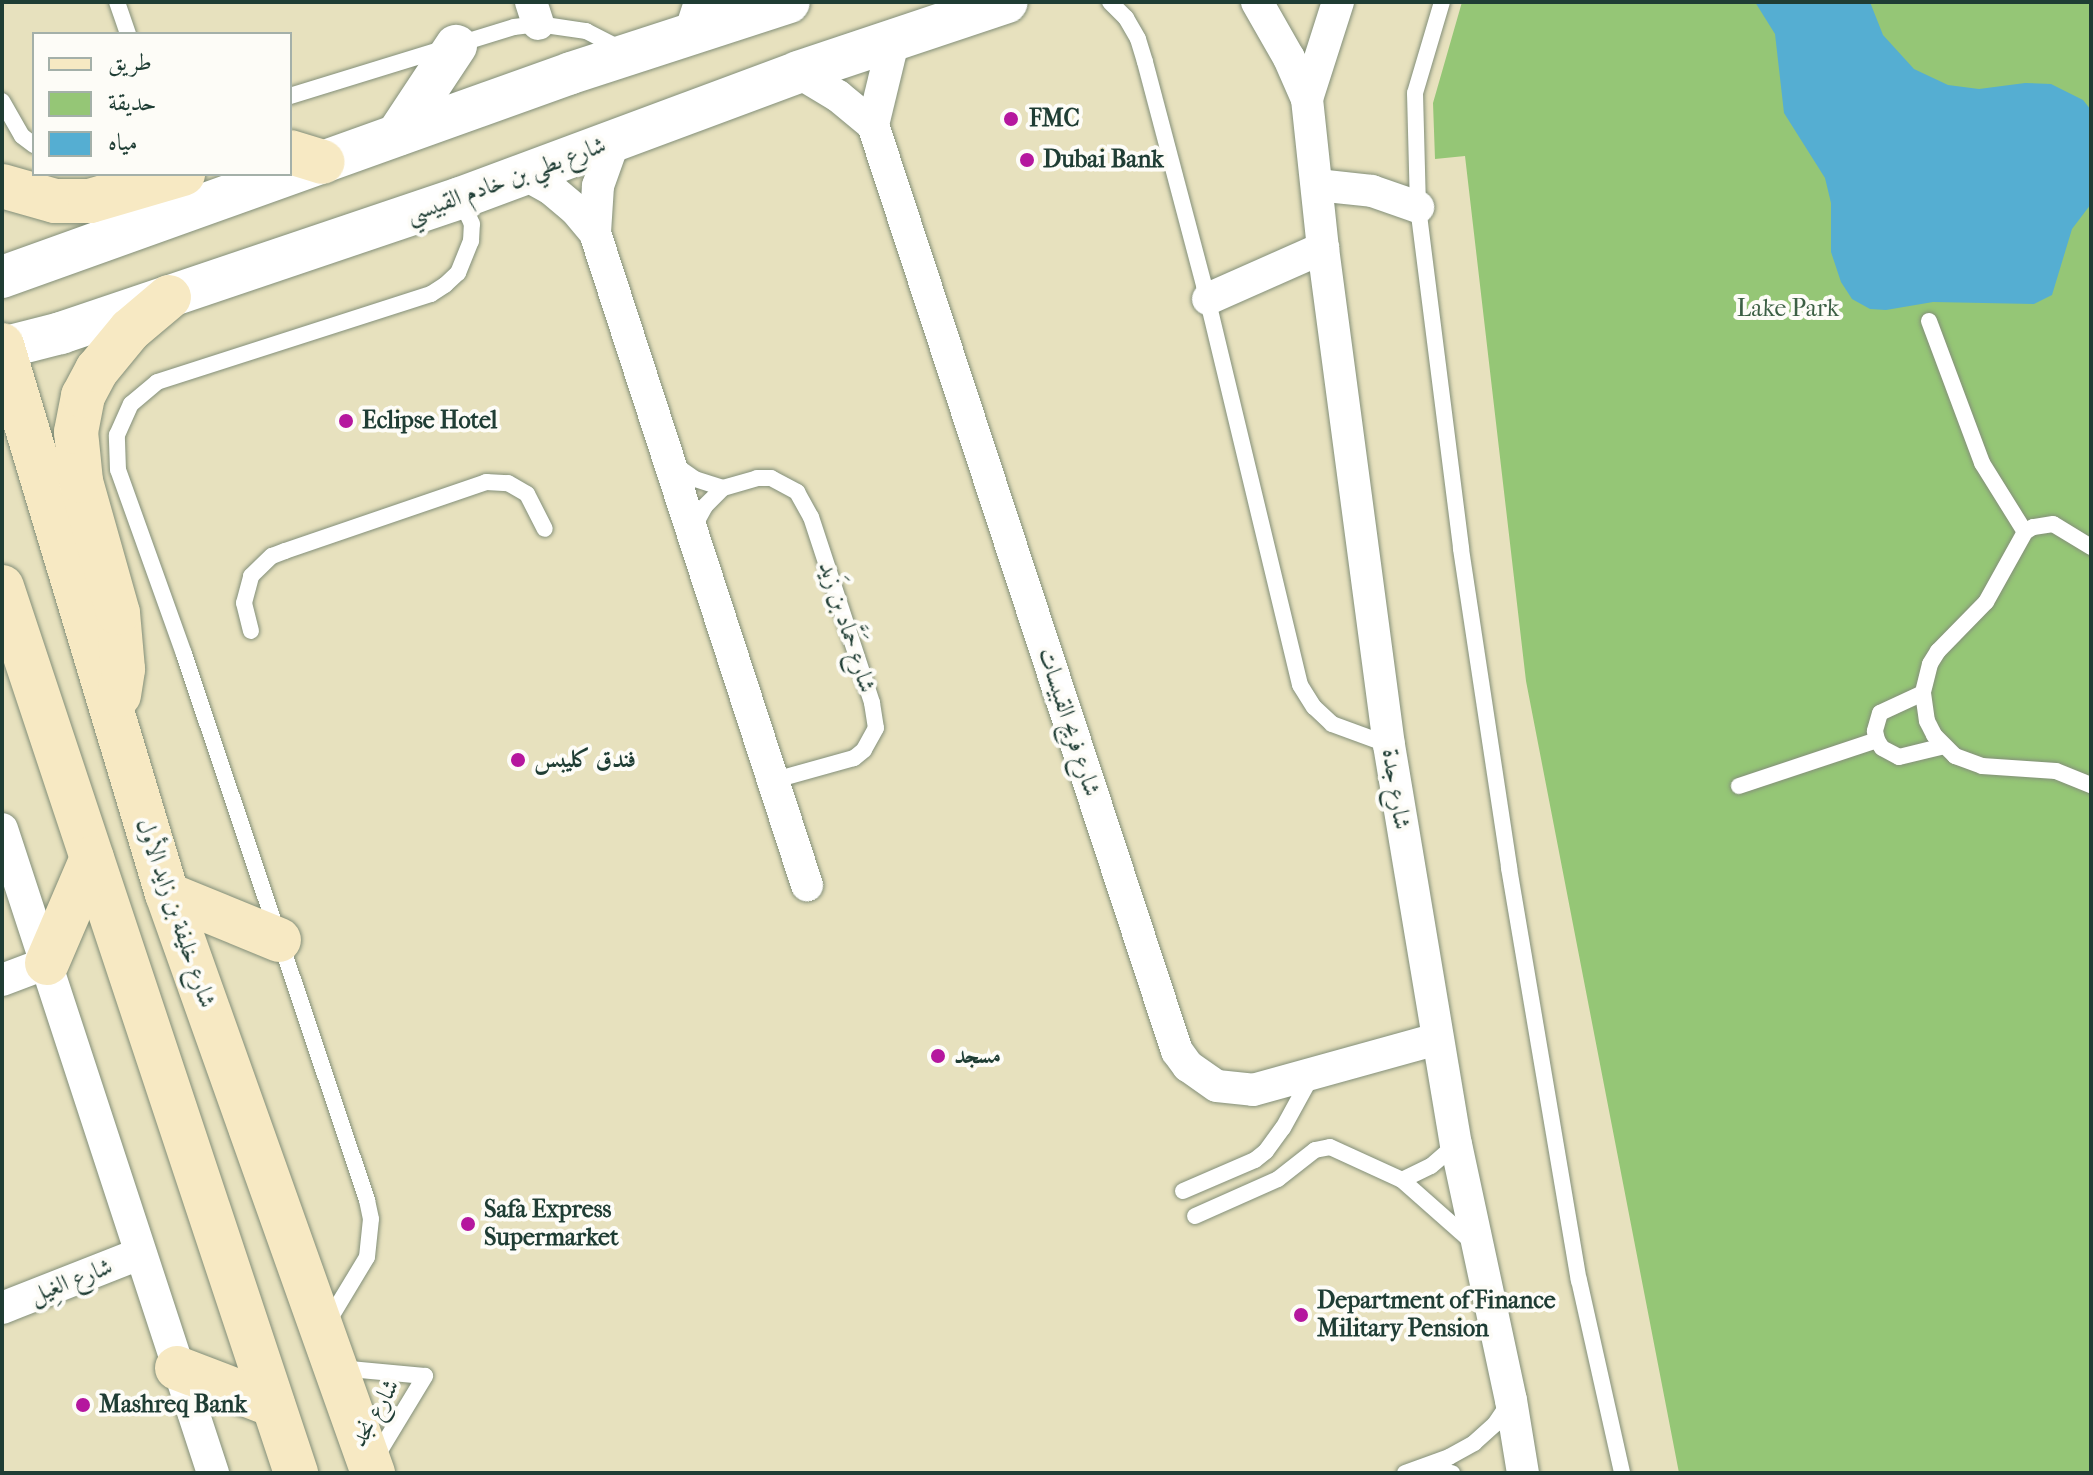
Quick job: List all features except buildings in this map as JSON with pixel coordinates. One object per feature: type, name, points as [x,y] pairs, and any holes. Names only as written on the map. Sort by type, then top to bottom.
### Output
[{"type":"main road","points":[[2,186],[55,201],[90,201],[176,176]]},
{"type":"main road","points":[[115,721],[123,669],[118,613],[81,481],[76,432],[83,396],[97,370],[130,330],[169,297]]},
{"type":"main road","name":"شارع خليفة بن زايد الأول","points":[[2,347],[167,894],[372,1470]]},
{"type":"main road","points":[[2,587],[296,1473]]},
{"type":"main road","points":[[47,963],[92,858]]},
{"type":"main road","points":[[167,894],[279,940]]},
{"type":"main road","points":[[177,1368],[273,1405]]},
{"type":"street","points":[[307,157],[397,135],[630,54],[695,17],[789,2]]},
{"type":"street","name":"شارع بطي بن خادم القبيسي","points":[[2,347],[61,333],[460,198],[798,72],[1007,2]]},
{"type":"street","name":"شارع جدة","points":[[1257,2],[1289,58],[1307,99],[1323,248],[1389,745],[1456,1144],[1511,1400],[1523,1473]]},
{"type":"street","name":"شارع جدة","points":[[1307,99],[1338,2]]},
{"type":"street","points":[[798,72],[838,96],[873,125],[894,38]]},
{"type":"street","points":[[397,135],[456,46]]},
{"type":"street","name":"شارع فريج القبيسات","points":[[873,125],[1177,1051],[1202,1078],[1235,1090],[1253,1090],[1437,1039]]},
{"type":"street","points":[[614,141],[598,186],[595,233],[672,462],[807,885]]},
{"type":"street","points":[[524,174],[563,199],[595,233]]},
{"type":"street","points":[[2,277],[259,176]]},
{"type":"street","points":[[1317,185],[1372,191],[1418,207]]},
{"type":"street","points":[[1208,299],[1323,248]]},
{"type":"street","points":[[2,829],[213,1473]]},
{"type":"street","points":[[2,980],[47,963]]},
{"type":"street","name":"شارع الغِيل","points":[[2,1308],[139,1254]]},
{"type":"lane","points":[[117,2],[127,32]]},
{"type":"lane","points":[[1110,2],[1138,39],[1208,299],[1300,685],[1314,707],[1332,724],[1389,745]]},
{"type":"lane","points":[[1442,2],[1415,93],[1418,207],[1461,549],[1509,868],[1579,1280],[1622,1473]]},
{"type":"lane","points":[[292,95],[514,27],[535,13],[586,31],[630,54]]},
{"type":"lane","points":[[2,101],[15,127],[32,143]]},
{"type":"lane","points":[[330,1348],[367,1257],[371,1219],[118,470],[117,435],[131,404],[157,382],[431,294],[445,285],[458,273],[471,241],[472,224],[460,198]]},
{"type":"lane","points":[[1929,321],[1982,463],[2025,532]]},
{"type":"lane","points":[[672,462],[695,479],[723,488],[705,506],[693,528]]},
{"type":"lane","name":"شارع حَمَّاد بن زَيد","points":[[723,488],[757,478],[771,478],[785,483],[806,504],[876,715],[872,740],[854,758],[775,780]]},
{"type":"lane","points":[[251,631],[244,603],[251,576],[272,556],[285,551],[486,482],[508,483],[527,494],[545,529]]},
{"type":"lane","points":[[2091,547],[2053,524],[2033,527],[2025,532],[1986,602],[1938,651],[1930,664],[1923,693],[1927,721],[1944,746],[1968,762],[1982,766],[2036,767],[2091,785]]},
{"type":"lane","points":[[1923,693],[1880,713],[1875,731],[1877,740],[1882,748],[1899,757],[1944,746]]},
{"type":"lane","points":[[1739,786],[1877,740]]},
{"type":"lane","points":[[1183,1191],[1255,1160],[1266,1151],[1283,1128],[1312,1073]]},
{"type":"lane","points":[[1402,1180],[1431,1166],[1456,1144]]},
{"type":"lane","points":[[1195,1216],[1278,1179],[1322,1148],[1338,1149],[1402,1180],[1478,1249]]},
{"type":"lane","name":"شارع نجد","points":[[330,1348],[425,1376],[372,1470]]},
{"type":"lane","points":[[1405,1473],[1474,1443],[1495,1424],[1511,1400]]},
{"type":"lane","points":[[1423,1466],[1452,1473]]},
{"type":"green space","name":"Lake Park","points":[[1462,2],[2091,2],[2091,1473],[1679,1473],[1526,681],[1465,156],[1435,159],[1433,103]]},
{"type":"water","points":[[1755,2],[1870,2],[1883,35],[1914,69],[1948,85],[1979,89],[2025,83],[2051,84],[2083,100],[2091,110],[2091,204],[2072,229],[2052,295],[2034,304],[1933,302],[1886,310],[1870,309],[1852,299],[1841,282],[1831,252],[1831,203],[1825,178],[1784,113],[1775,34]]},
{"type":"place","name":"FMC","points":[[1011,119]]},
{"type":"place","name":"Dubai Bank","points":[[1027,160]]},
{"type":"place","name":"Eclipse Hotel","points":[[346,421]]},
{"type":"place","name":"فندق كليبس","points":[[518,760]]},
{"type":"place","name":"مسجد","points":[[938,1056]]},
{"type":"place","name":"Safa Express Supermarket","points":[[468,1224]]},
{"type":"place","name":"Department of Finance Military Pension","points":[[1301,1315]]},
{"type":"place","name":"Mashreq Bank","points":[[83,1405]]}]
